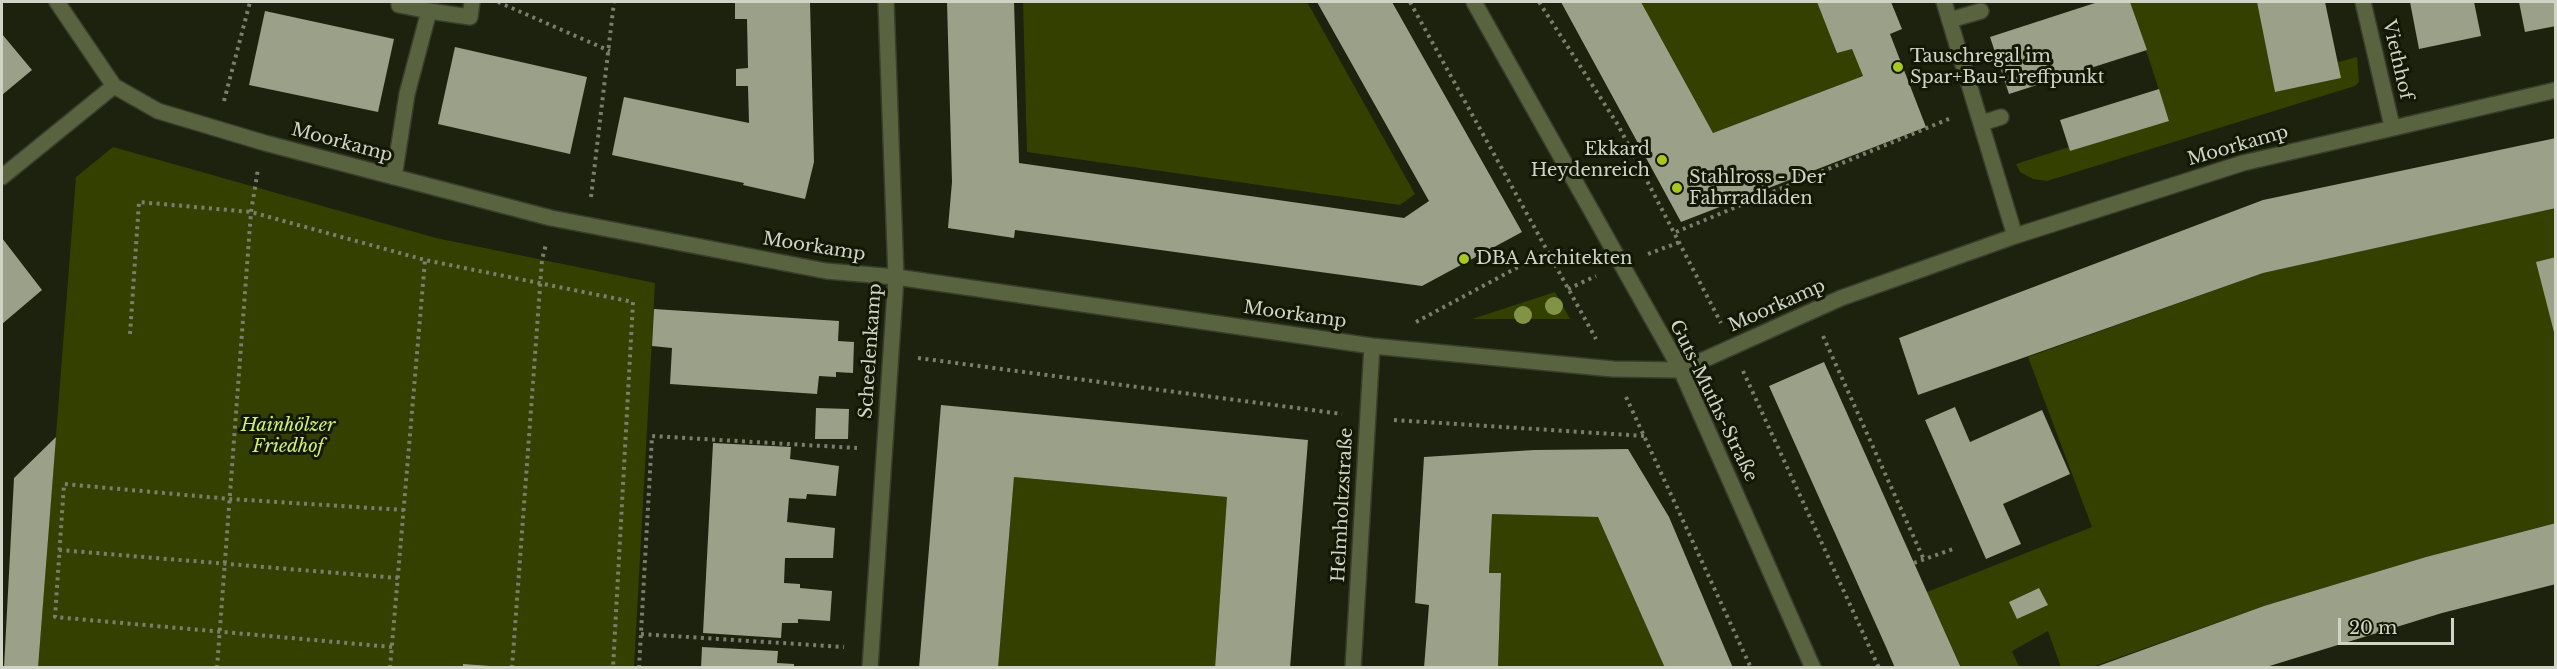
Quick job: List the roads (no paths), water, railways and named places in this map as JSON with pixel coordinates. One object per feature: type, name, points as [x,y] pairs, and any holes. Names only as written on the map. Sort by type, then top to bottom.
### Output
[{"type":"street","name":"Moorkamp","points":[[57,2],[114,86],[158,111],[265,143],[551,218],[826,271],[896,277],[1372,346],[1613,369],[1681,370],[1841,298],[2014,236],[2243,163],[2392,126],[2556,90]]},
{"type":"street","points":[[399,2],[399,5],[470,17],[472,2]]},
{"type":"street","name":"Scheelenkamp","points":[[870,668],[896,277],[886,2]]},
{"type":"street","name":"Guts-Muths-Straße","points":[[1474,2],[1681,370],[1812,668]]},
{"type":"street","points":[[1944,2],[2014,236]]},
{"type":"street","name":"Viethhof","points":[[2363,2],[2392,126]]},
{"type":"street","points":[[394,177],[407,94],[429,11]]},
{"type":"street","points":[[1950,20],[1981,11]]},
{"type":"street","points":[[2,177],[114,86]]},
{"type":"street","points":[[1982,123],[2001,117]]},
{"type":"street","name":"Helmholtzstraße","points":[[1353,668],[1372,346]]},
{"type":"place","name":"Tauschregal im Spar+Bau-Treffpunkt","points":[[1898,67]]},
{"type":"place","name":"Ekkard Heydenreich","points":[[1662,160]]},
{"type":"place","name":"Stahlross - Der Fahrradladen","points":[[1677,188]]},
{"type":"place","name":"DBA Architekten","points":[[1464,259]]},
{"type":"park label","name":"Hainhölzer Friedhof","points":[[288,436]]}]
